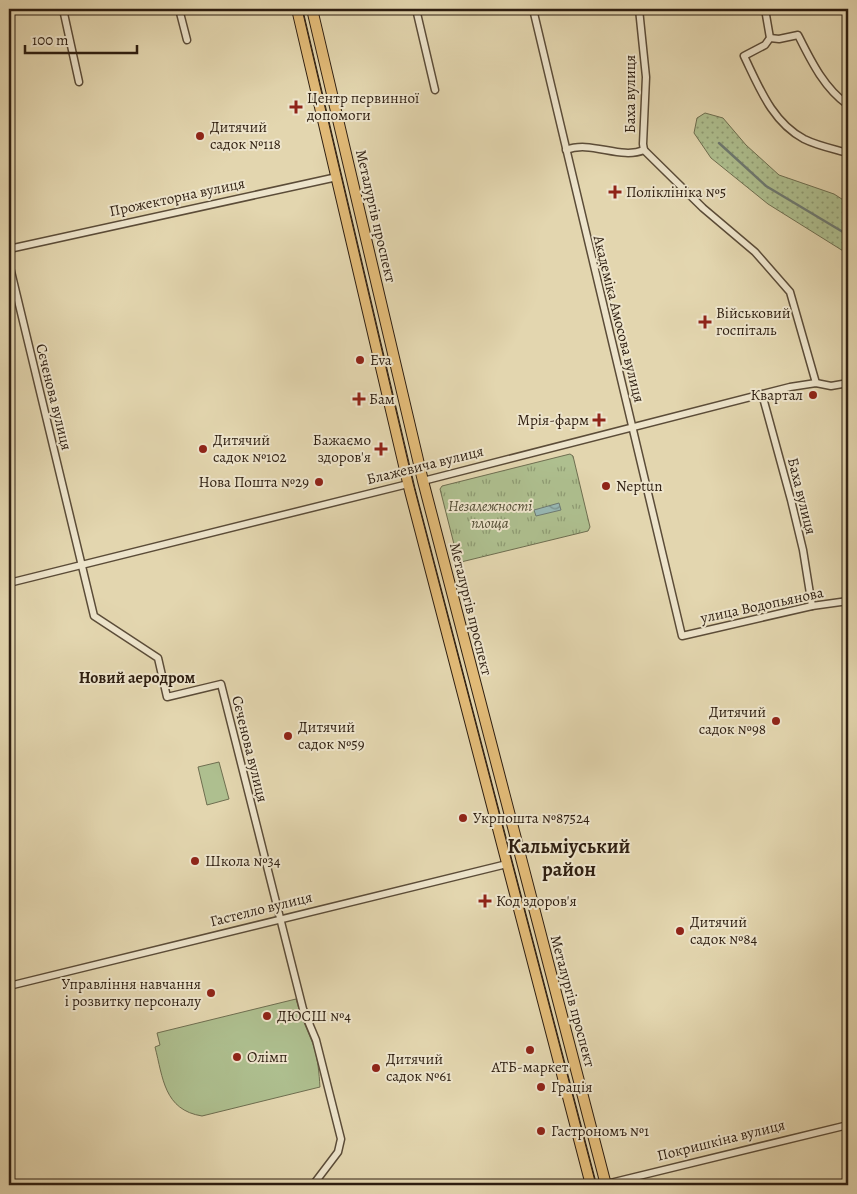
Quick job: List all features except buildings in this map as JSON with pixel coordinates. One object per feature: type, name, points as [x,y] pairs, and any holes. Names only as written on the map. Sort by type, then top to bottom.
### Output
[{"type":"main road","name":"Металургів проспект","points":[[297,9],[408,484],[591,1185]]},
{"type":"main road","name":"Металургів проспект","points":[[312,9],[423,481],[604,1185]]},
{"type":"main road","name":"Прожекторна вулиця","points":[[337,177],[352,174]]},
{"type":"main road","name":"Блажевича вулиця","points":[[408,484],[423,481]]},
{"type":"main road","name":"Гастелло вулиця","points":[[507,864],[521,861]]},
{"type":"street","points":[[64,9],[79,82]]},
{"type":"street","points":[[179,9],[187,40]]},
{"type":"street","points":[[416,9],[435,90]]},
{"type":"street","name":"Академіка Амосова вулиця","points":[[533,9],[682,636]]},
{"type":"street","name":"Баха вулиця","points":[[639,9],[646,77],[644,150]]},
{"type":"street","points":[[765,9],[770,38],[765,45],[744,56],[765,100],[790,130],[824,147],[848,153]]},
{"type":"street","points":[[770,38],[779,39],[798,35],[816,69],[829,88],[840,100],[848,105]]},
{"type":"street","points":[[566,150],[577,146],[634,153],[644,150],[703,208],[755,252],[790,292],[816,383]]},
{"type":"street","name":"Прожекторна вулиця","points":[[9,249],[337,177]]},
{"type":"street","name":"Сєченова вулиця","points":[[9,263],[94,616],[158,658],[167,697],[221,684],[302,1009],[316,1040],[341,1139],[338,1152],[313,1185]]},
{"type":"street","name":"Блажевича вулиця","points":[[423,481],[762,394],[816,383],[831,386],[848,383]]},
{"type":"street","name":"Баха вулиця","points":[[762,394],[803,550],[812,606]]},
{"type":"street","name":"Блажевича вулиця","points":[[9,583],[408,484]]},
{"type":"street","name":"улица Водопьянова","points":[[682,636],[812,606],[848,601]]},
{"type":"street","name":"Гастелло вулиця","points":[[9,986],[507,864]]},
{"type":"street","name":"Покришкіна вулиця","points":[[604,1185],[848,1125]]},
{"type":"green space","points":[[705,113],[723,118],[746,145],[779,175],[834,194],[848,203],[848,254],[768,204],[711,158],[694,133],[697,118]]},
{"type":"green space","name":"Незалежності площа","points":[[570,454],[573,456],[590,527],[588,531],[461,562],[458,560],[440,489],[442,486]]},
{"type":"green space","points":[[219,762],[229,799],[207,805],[198,767]]},
{"type":"green space","name":"Олімп","points":[[296,999],[315,1049],[320,1087],[202,1116],[189,1113],[173,1100],[163,1081],[155,1047],[160,1045],[157,1033]]},
{"type":"water","points":[[559,503],[561,510],[536,516],[534,510]]},
{"type":"waterway","points":[[719,143],[766,186],[848,235]]},
{"type":"tram line","points":[[302,9],[413,483],[596,1185]]},
{"type":"place","name":"Центр первинної допомоги","points":[[296,107]]},
{"type":"place","name":"Дитячий садок №118","points":[[200,136]]},
{"type":"place","name":"Поліклініка №5","points":[[615,192]]},
{"type":"place","name":"Військовий госпіталь","points":[[705,322]]},
{"type":"place","name":"Eva","points":[[360,360]]},
{"type":"place","name":"Квартал","points":[[813,395]]},
{"type":"place","name":"Бам","points":[[359,399]]},
{"type":"place","name":"Мрія-фарм","points":[[599,420]]},
{"type":"place","name":"Дитячий садок №102","points":[[203,449]]},
{"type":"place","name":"Бажаємо здоров'я","points":[[381,449]]},
{"type":"place","name":"Нова Пошта №29","points":[[319,482]]},
{"type":"place","name":"Neptun","points":[[606,486]]},
{"type":"place","name":"Дитячий садок №98","points":[[776,721]]},
{"type":"place","name":"Дитячий садок №59","points":[[288,736]]},
{"type":"place","name":"Укрпошта №87524","points":[[463,818]]},
{"type":"place","name":"Школа №34","points":[[195,861]]},
{"type":"place","name":"Код здоров'я","points":[[485,901]]},
{"type":"place","name":"Дитячий садок №84","points":[[680,931]]},
{"type":"place","name":"Управління навчання і розвитку персоналу","points":[[211,993]]},
{"type":"place","name":"ДЮСШ №4","points":[[267,1016]]},
{"type":"place","name":"АТБ-маркет","points":[[530,1050]]},
{"type":"place","name":"Олімп","points":[[237,1057]]},
{"type":"place","name":"Дитячий садок №61","points":[[376,1068]]},
{"type":"place","name":"Грація","points":[[541,1087]]},
{"type":"place","name":"Гастрономъ №1","points":[[541,1131]]},
{"type":"district","name":"Новий аеродром","points":[[137,677]]},
{"type":"district","name":"Кальміуський район","points":[[569,858]]}]
